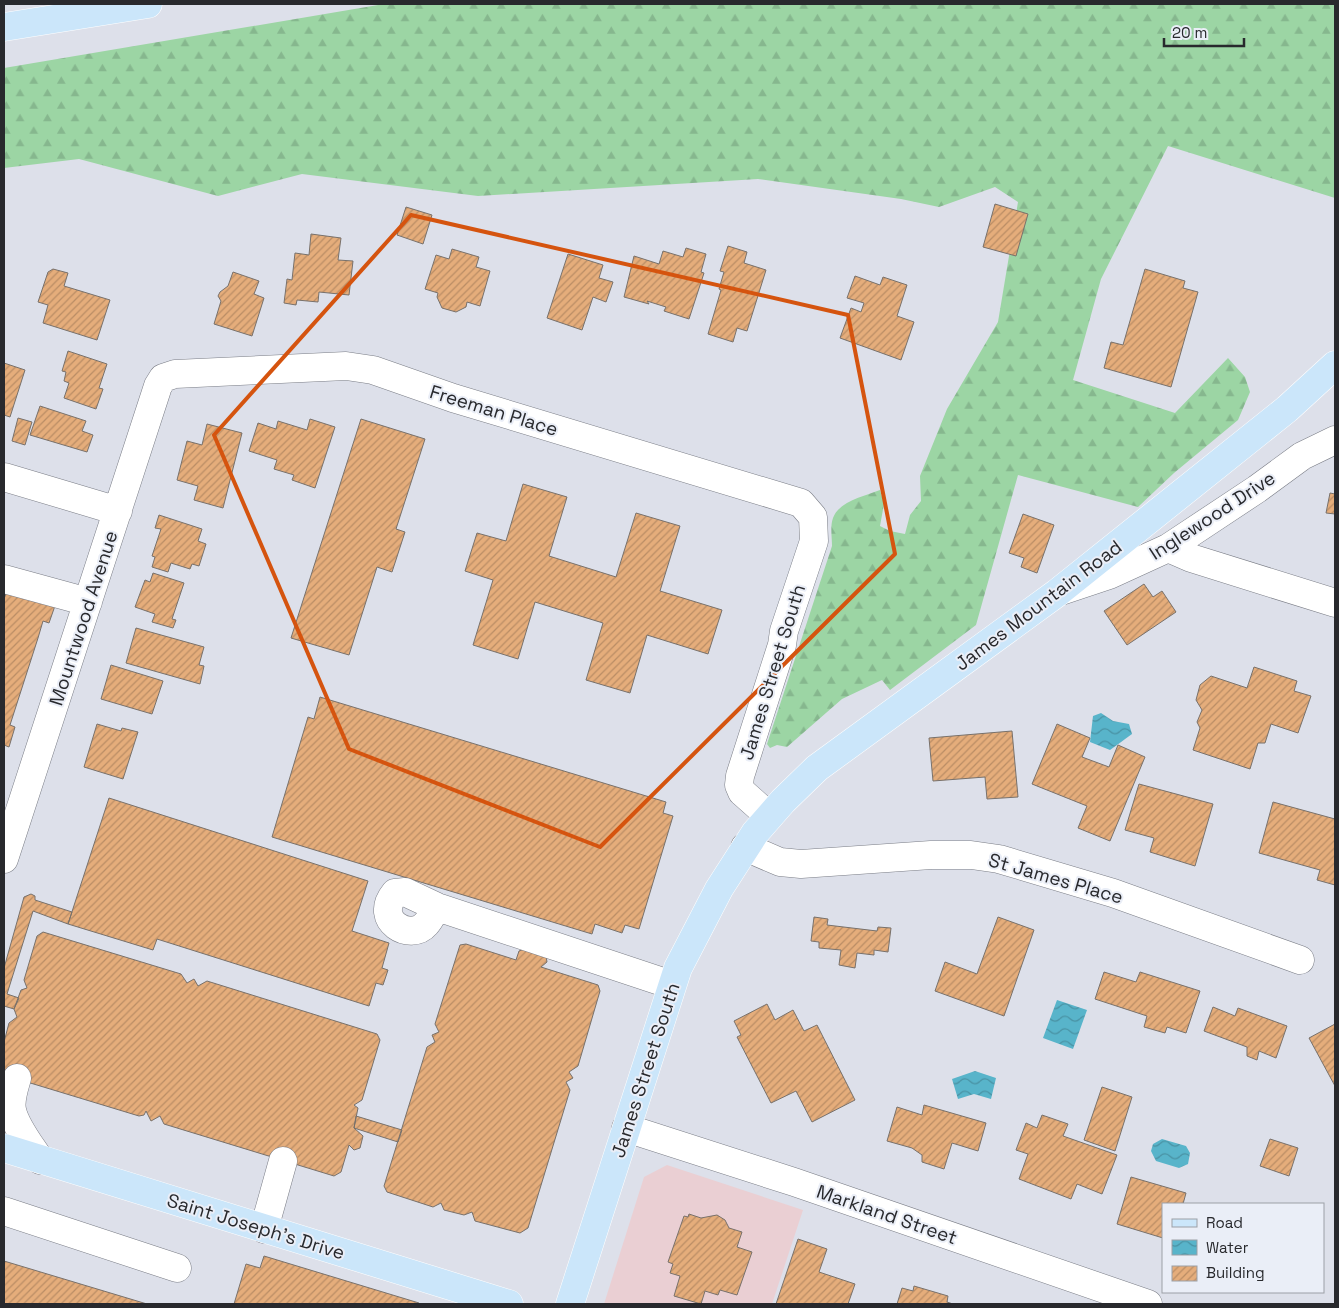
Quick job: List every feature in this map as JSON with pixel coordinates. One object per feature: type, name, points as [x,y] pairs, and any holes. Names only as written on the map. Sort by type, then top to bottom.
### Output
[{"type":"main road","points":[[4,27],[148,4]]},
{"type":"main road","name":"James Mountain Road","points":[[746,847],[769,816],[817,768],[1057,593],[1287,409],[1335,365]]},
{"type":"main road","name":"James Street South","points":[[570,1304],[682,958],[719,889],[746,847]]},
{"type":"main road","name":"Saint Joseph's Drive","points":[[4,1148],[509,1304]]},
{"type":"street","name":"Freeman Place","points":[[164,378],[174,374],[346,366],[373,370],[453,398],[802,503],[812,517]]},
{"type":"street","name":"Mountwood Avenue","points":[[4,859],[13,799],[88,602],[158,386],[164,378]]},
{"type":"street","name":"Inglewood Drive","points":[[1057,593],[1109,575],[1168,548],[1257,489],[1302,456],[1335,440]]},
{"type":"street","points":[[4,477],[118,511]]},
{"type":"street","name":"James Street South","points":[[769,816],[742,792],[739,785],[740,776],[782,645],[784,631],[814,541],[812,517]]},
{"type":"street","points":[[1168,548],[1191,558],[1324,599]]},
{"type":"street","points":[[4,579],[88,602]]},
{"type":"street","name":"St James Place","points":[[746,847],[780,862],[801,864],[931,855],[971,855],[999,859],[1113,893],[1300,960]]},
{"type":"street","points":[[427,903],[672,985]]},
{"type":"street","points":[[17,1078],[12,1100],[12,1110],[17,1122],[40,1160]]},
{"type":"street","name":"Markland Street","points":[[626,1128],[794,1182],[1120,1300],[1148,1304]]},
{"type":"street","points":[[264,1228],[283,1161]]},
{"type":"street","points":[[4,1211],[177,1268]]},
{"type":"highlighted area","points":[[411,215],[848,315],[895,554],[600,847],[349,749],[214,435]]},
{"type":"shaded area","points":[[667,1165],[803,1210],[772,1304],[604,1304],[644,1177]]},
{"type":"green space","points":[[384,4],[1335,4],[1335,198],[1168,146],[1101,279],[1073,380],[1175,413],[1228,358],[1245,377],[1250,392],[1238,420],[1174,473],[1138,507],[1018,475],[976,625],[890,690],[882,680],[842,699],[787,747],[777,745],[770,748],[767,744],[832,546],[831,528],[833,518],[836,512],[847,503],[880,490],[884,504],[880,526],[890,531],[905,534],[910,515],[921,501],[920,476],[947,409],[998,322],[1018,202],[995,187],[939,207],[901,199],[758,179],[478,196],[302,174],[218,196],[79,159],[4,168],[4,68]]},
{"type":"water","points":[[1101,713],[1113,721],[1129,724],[1132,734],[1110,750],[1090,742],[1093,716]]},
{"type":"water","points":[[1057,1000],[1087,1010],[1073,1049],[1043,1038]]},
{"type":"water","points":[[975,1071],[996,1078],[991,1099],[974,1094],[958,1099],[952,1079]]},
{"type":"water","points":[[1162,1139],[1186,1146],[1190,1153],[1188,1164],[1179,1168],[1156,1161],[1151,1151],[1153,1144]]},
{"type":"building","points":[[995,204],[1028,214],[1016,256],[983,247]]},
{"type":"building","points":[[406,207],[432,215],[423,244],[397,235]]},
{"type":"building","points":[[311,234],[341,238],[338,260],[353,261],[349,295],[319,292],[318,302],[297,300],[296,305],[284,303],[287,279],[292,280],[295,253],[309,255]]},
{"type":"building","points":[[728,246],[747,252],[744,263],[766,270],[747,331],[737,328],[733,342],[708,334],[721,290],[719,289],[724,272],[720,271]]},
{"type":"building","points":[[686,248],[706,254],[701,272],[704,273],[689,319],[664,311],[666,307],[624,297],[634,256],[659,264],[663,251],[683,257]]},
{"type":"building","points":[[452,249],[479,257],[476,267],[490,271],[480,306],[467,302],[466,307],[456,312],[442,308],[437,297],[438,293],[425,289],[436,255],[449,259]]},
{"type":"building","points":[[568,254],[603,265],[599,278],[613,282],[606,302],[593,297],[582,330],[547,318]]},
{"type":"building","points":[[53,269],[68,273],[64,286],[110,300],[97,340],[43,323],[48,305],[38,302],[48,272]]},
{"type":"building","points":[[1145,269],[1185,281],[1183,288],[1198,292],[1171,387],[1104,368],[1111,342],[1123,345]]},
{"type":"building","points":[[233,272],[259,281],[254,294],[264,298],[252,336],[214,324],[221,301],[218,296],[228,286]]},
{"type":"building","points":[[855,276],[880,285],[883,277],[907,285],[897,316],[914,322],[901,360],[840,338],[851,308],[861,312],[864,303],[847,298]]},
{"type":"building","points":[[68,351],[107,364],[99,388],[103,389],[96,409],[64,398],[69,383],[64,381],[66,372],[62,371]]},
{"type":"building","points":[[4,363],[25,370],[10,417],[4,415]]},
{"type":"building","points":[[40,406],[86,421],[82,431],[93,435],[87,452],[30,435]]},
{"type":"building","points":[[18,418],[32,422],[25,445],[12,441]]},
{"type":"building","points":[[310,419],[335,427],[315,488],[292,480],[294,475],[274,469],[277,460],[249,451],[258,423],[276,429],[278,421],[307,430]]},
{"type":"building","points":[[361,419],[425,439],[396,529],[405,532],[392,572],[377,567],[349,655],[291,638]]},
{"type":"building","points":[[207,424],[242,433],[223,508],[194,500],[198,486],[177,480],[187,441],[202,445]]},
{"type":"building","points":[[523,484],[567,497],[549,556],[616,577],[636,513],[680,526],[660,591],[722,610],[708,654],[647,635],[630,693],[586,680],[603,623],[535,602],[518,659],[473,645],[493,580],[465,571],[477,533],[506,541]]},
{"type":"building","points":[[1330,493],[1335,494],[1335,514],[1326,513]]},
{"type":"building","points":[[1023,514],[1054,525],[1037,573],[1021,567],[1024,558],[1009,553]]},
{"type":"building","points":[[159,515],[202,529],[198,541],[206,544],[199,566],[192,564],[190,569],[171,563],[168,572],[152,567],[155,557],[152,556],[161,529],[155,528]]},
{"type":"building","points":[[153,573],[184,583],[172,619],[176,620],[173,628],[152,622],[155,614],[135,607],[145,580],[150,582]]},
{"type":"building","points":[[1144,584],[1153,597],[1162,591],[1176,612],[1127,645],[1104,611]]},
{"type":"building","points":[[9,585],[57,600],[49,623],[43,621],[10,725],[15,727],[9,747],[4,745],[4,599]]},
{"type":"building","points":[[136,628],[204,647],[199,665],[204,666],[200,684],[126,663]]},
{"type":"building","points":[[111,665],[163,681],[152,714],[101,699]]},
{"type":"building","points":[[1254,667],[1297,681],[1294,691],[1311,696],[1298,733],[1271,724],[1265,743],[1258,743],[1250,769],[1193,750],[1200,728],[1197,722],[1202,710],[1196,700],[1200,685],[1211,676],[1247,688]]},
{"type":"building","points":[[320,697],[666,802],[663,813],[673,816],[639,929],[625,925],[622,933],[595,924],[592,934],[272,837],[308,717],[314,719]]},
{"type":"building","points":[[97,724],[121,731],[122,728],[138,732],[123,779],[84,767]]},
{"type":"building","points":[[1057,724],[1090,738],[1082,757],[1109,767],[1118,745],[1145,757],[1110,841],[1078,828],[1087,806],[1032,784]]},
{"type":"building","points":[[1012,731],[1018,797],[987,799],[985,777],[933,781],[929,738]]},
{"type":"building","points":[[1139,784],[1213,804],[1195,866],[1150,852],[1154,838],[1125,830]]},
{"type":"building","points":[[109,798],[368,881],[352,931],[389,943],[382,968],[388,970],[383,985],[376,983],[369,1006],[157,939],[153,950],[68,924]]},
{"type":"building","points":[[1273,802],[1335,819],[1335,885],[1317,880],[1320,870],[1259,853]]},
{"type":"building","points":[[31,894],[35,896],[35,900],[72,912],[68,924],[33,911],[7,994],[19,998],[14,1009],[4,1006],[4,968],[24,897]]},
{"type":"building","points":[[814,917],[828,919],[827,925],[877,931],[878,927],[891,928],[888,952],[874,950],[874,955],[857,953],[855,968],[839,965],[841,950],[819,948],[819,942],[811,941]]},
{"type":"building","points":[[998,917],[1034,930],[1004,1016],[935,991],[945,962],[977,974]]},
{"type":"building","points":[[43,932],[181,974],[187,983],[194,979],[198,986],[207,981],[377,1034],[380,1040],[362,1100],[354,1105],[358,1108],[354,1128],[363,1136],[360,1148],[354,1150],[349,1145],[341,1172],[334,1176],[164,1124],[160,1116],[151,1121],[146,1111],[144,1115],[139,1116],[4,1075],[4,1042],[9,1023],[17,1017],[14,1009],[21,990],[27,988],[24,980],[37,936]]},
{"type":"building","points":[[466,944],[516,960],[519,951],[524,949],[546,956],[547,962],[541,967],[598,985],[600,991],[578,1066],[569,1072],[573,1078],[566,1082],[570,1090],[528,1228],[520,1233],[475,1221],[472,1212],[464,1215],[444,1210],[441,1203],[433,1207],[387,1192],[384,1186],[427,1047],[435,1042],[432,1035],[439,1032],[435,1024],[460,945]]},
{"type":"building","points":[[1104,972],[1136,982],[1140,972],[1200,991],[1186,1033],[1167,1027],[1165,1033],[1144,1027],[1147,1016],[1095,999]]},
{"type":"building","points":[[767,1004],[775,1020],[793,1010],[804,1031],[817,1025],[855,1100],[812,1122],[796,1091],[771,1103],[737,1037],[741,1035],[734,1021]]},
{"type":"building","points":[[1213,1007],[1235,1016],[1238,1008],[1287,1026],[1276,1058],[1259,1051],[1257,1060],[1247,1056],[1247,1047],[1204,1031]]},
{"type":"building","points":[[1335,1024],[1335,1086],[1309,1038]]},
{"type":"building","points":[[1102,1087],[1132,1097],[1115,1151],[1084,1140]]},
{"type":"building","points":[[924,1105],[986,1123],[978,1151],[952,1143],[944,1169],[922,1162],[922,1155],[912,1148],[887,1141],[897,1107],[922,1115]]},
{"type":"building","points":[[1042,1115],[1068,1124],[1063,1136],[1117,1155],[1102,1194],[1077,1184],[1071,1199],[1019,1179],[1028,1154],[1016,1150],[1026,1123],[1037,1128]]},
{"type":"building","points":[[356,1116],[402,1130],[398,1142],[354,1128]]},
{"type":"building","points":[[1270,1139],[1298,1148],[1289,1176],[1260,1166]]},
{"type":"building","points":[[1131,1177],[1186,1193],[1183,1203],[1162,1203],[1162,1238],[1117,1224]]},
{"type":"building","points":[[689,1214],[701,1218],[717,1215],[725,1220],[729,1228],[742,1232],[737,1247],[752,1252],[737,1295],[720,1290],[718,1295],[705,1291],[701,1304],[674,1296],[680,1276],[670,1273],[673,1264],[668,1262],[684,1216],[688,1217]]},
{"type":"building","points":[[798,1239],[827,1249],[819,1272],[855,1284],[848,1304],[776,1304]]},
{"type":"building","points":[[264,1256],[419,1304],[234,1304],[246,1264],[260,1268]]},
{"type":"building","points":[[4,1261],[147,1304],[4,1304]]},
{"type":"building","points":[[914,1286],[948,1296],[947,1302],[953,1304],[897,1304],[902,1288],[913,1291]]}]
